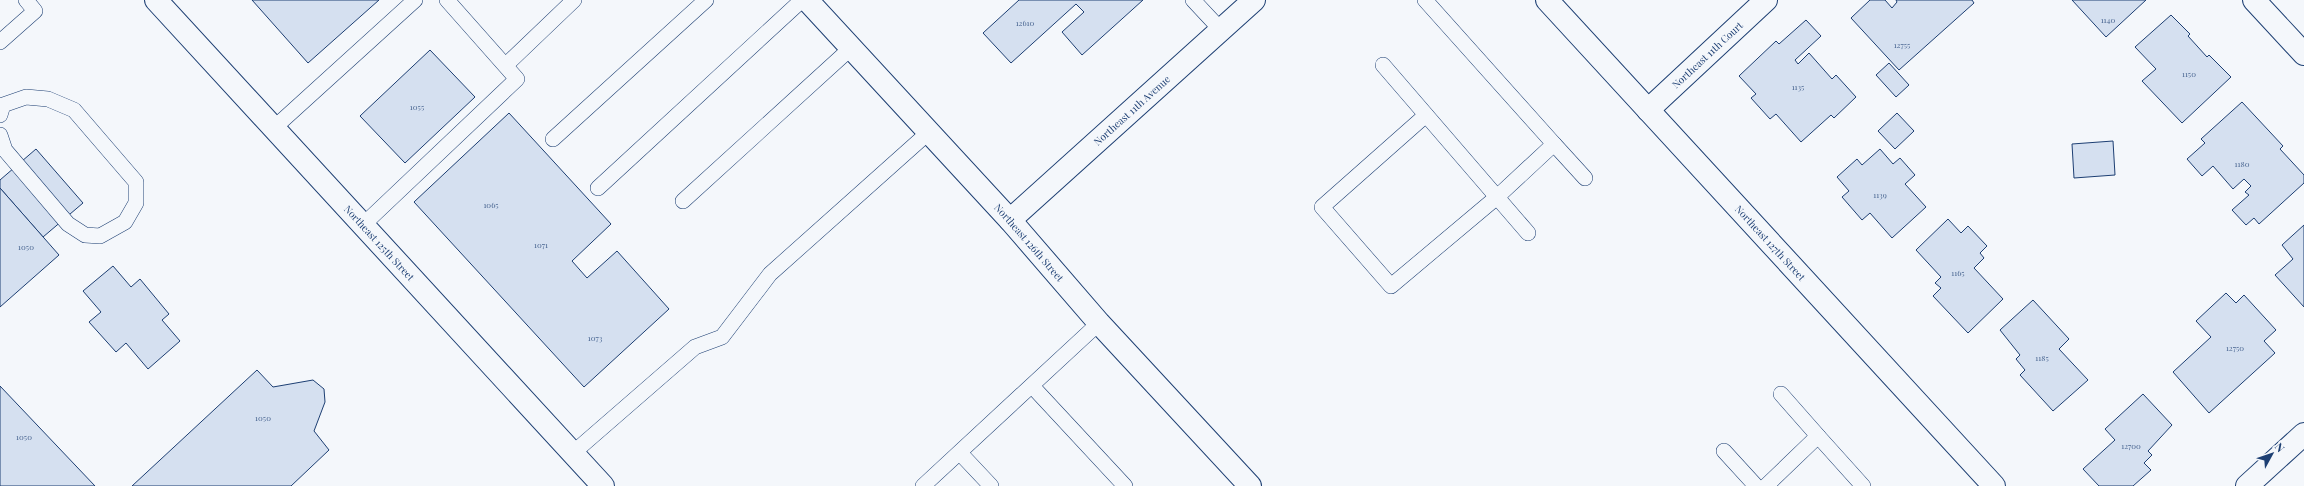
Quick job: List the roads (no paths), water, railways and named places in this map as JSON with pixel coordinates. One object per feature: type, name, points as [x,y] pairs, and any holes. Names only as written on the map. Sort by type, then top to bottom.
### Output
[{"type":"street","name":"Northeast 125th Street","points":[[156,0],[603,486]]},
{"type":"street","name":"Northeast 11th Avenue","points":[[1010,220],[1254,0]]},
{"type":"street","name":"Northeast 127th Street","points":[[1547,0],[1994,486]]},
{"type":"street","name":"Northeast 11th Court","points":[[1648,110],[1766,0]]},
{"type":"street","points":[[2254,0],[2304,54]]},
{"type":"street","name":"Northeast 126th Street","points":[[810,1],[851,48],[1010,220],[1099,324],[1250,486]]},
{"type":"street","points":[[2247,486],[2304,434]]},
{"type":"lane","points":[[0,42],[35,11],[26,0]]},
{"type":"lane","points":[[274,128],[414,0]]},
{"type":"lane","points":[[363,225],[516,79],[506,65],[447,0]]},
{"type":"lane","points":[[506,65],[574,0]]},
{"type":"lane","points":[[553,139],[706,0]]},
{"type":"lane","points":[[1193,0],[1220,30]]},
{"type":"lane","points":[[1425,0],[1585,178]]},
{"type":"lane","points":[[598,188],[810,1]]},
{"type":"lane","points":[[683,201],[851,48]]},
{"type":"lane","points":[[1383,65],[1528,233]]},
{"type":"lane","points":[[0,135],[5,150],[68,224],[85,234],[100,236],[125,222],[136,203],[136,182],[74,110],[48,99],[26,97],[1,107]]},
{"type":"lane","points":[[1426,115],[1322,207],[1391,286],[1497,197],[1554,144]]},
{"type":"lane","points":[[573,453],[695,347],[722,337],[770,274],[929,132]]},
{"type":"lane","points":[[923,486],[1099,324]]},
{"type":"lane","points":[[1032,386],[1125,486]]},
{"type":"lane","points":[[1780,394],[1863,486]]},
{"type":"lane","points":[[1766,486],[1818,436]]},
{"type":"lane","points":[[1724,452],[1756,486]]},
{"type":"lane","points":[[960,453],[991,486]]}]
